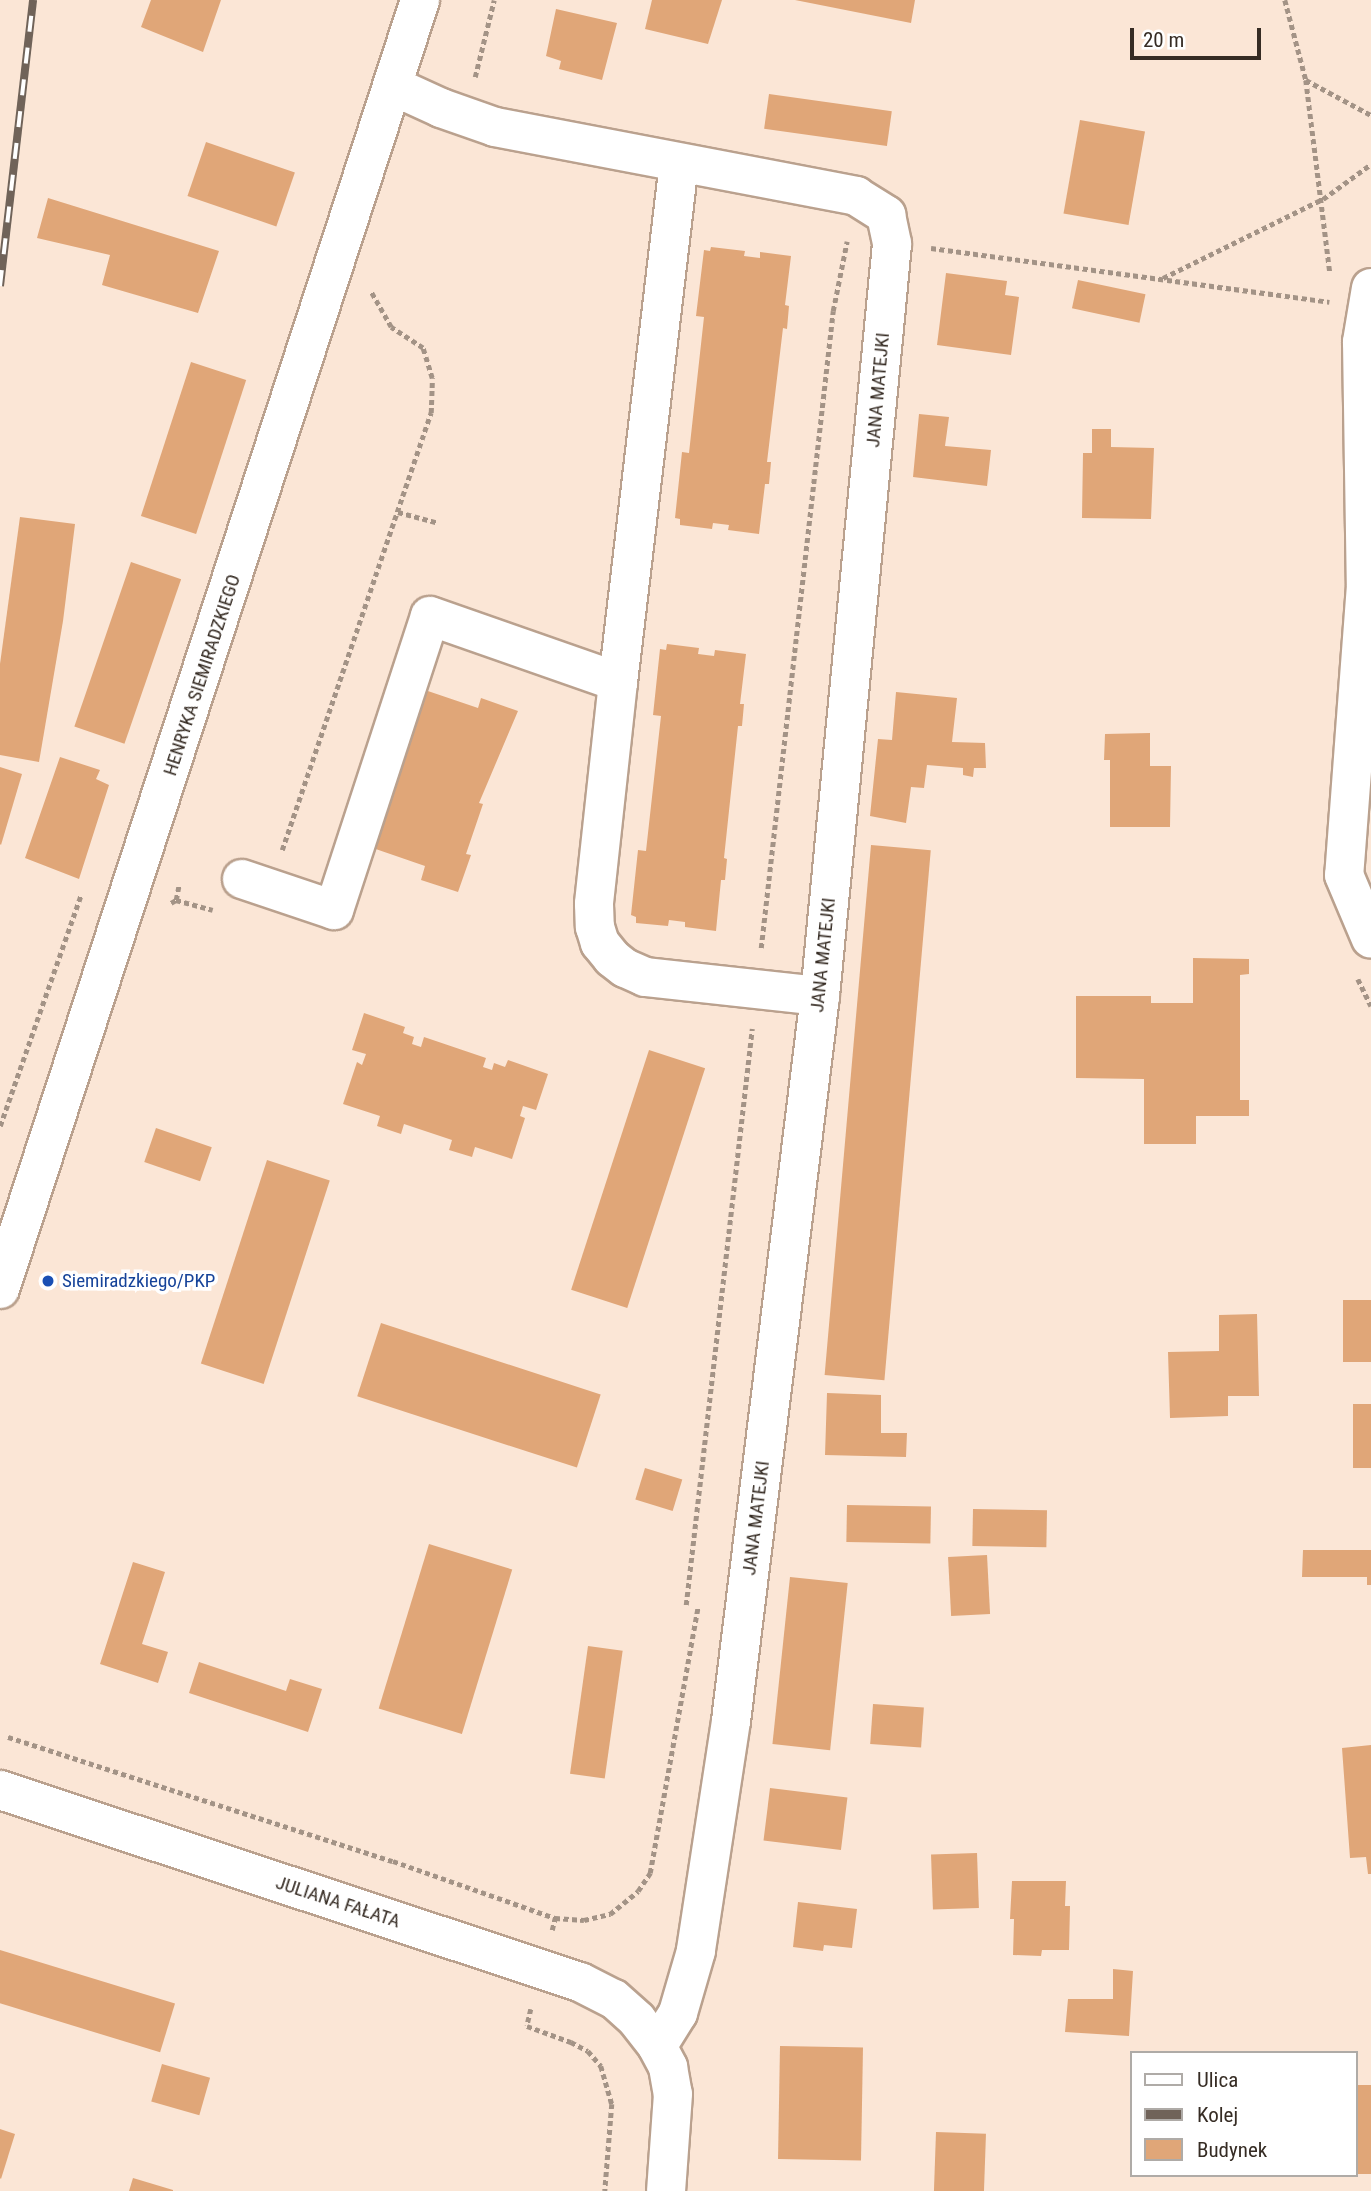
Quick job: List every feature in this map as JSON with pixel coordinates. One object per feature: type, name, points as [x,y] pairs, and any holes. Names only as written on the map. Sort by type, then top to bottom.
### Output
[{"type":"street","name":"HENRYKA SIEMIRADZKIEGO","points":[[396,0],[397,72]]},
{"type":"street","name":"HENRYKA SIEMIRADZKIEGO","points":[[0,1289],[420,0]]},
{"type":"street","name":"JANA MATEJKI","points":[[397,72],[441,108],[495,127],[856,195],[886,215],[892,244],[820,996],[732,1721],[696,1951],[678,2013],[657,2046]]},
{"type":"street","points":[[679,163],[618,682],[594,904],[595,927],[600,943],[625,968],[645,977],[820,996]]},
{"type":"street","points":[[1369,298],[1362,342],[1366,585],[1344,875],[1371,939]]},
{"type":"street","points":[[253,882],[334,910],[430,616],[618,682]]},
{"type":"street","name":"JULIANA FAŁATA","points":[[0,1790],[580,1982],[614,1999],[637,2020],[657,2046]]},
{"type":"street","points":[[657,2046],[668,2067],[673,2094],[666,2191]]},
{"type":"path","points":[[1285,0],[1306,80],[1371,115]]},
{"type":"path","points":[[1162,279],[1322,199],[1371,164]]},
{"type":"path","points":[[686,1605],[833,311],[849,233]]},
{"type":"path","points":[[925,247],[1162,279],[1369,298]]},
{"type":"path","points":[[167,904],[176,900],[222,911],[249,900],[253,882],[272,877],[431,413],[432,378],[422,348],[391,327],[369,289]]},
{"type":"path","points":[[398,512],[439,523]]},
{"type":"path","points":[[38,1021],[82,1038]]},
{"type":"path","points":[[8,1737],[393,1861],[555,1917],[584,1920],[610,1914],[638,1891],[650,1873],[698,1606]]},
{"type":"path","points":[[555,1917],[527,2026],[588,2051],[601,2066],[612,2104],[605,2191]]},
{"type":"building","points":[[151,0],[221,0],[203,52],[141,27]]},
{"type":"building","points":[[652,0],[722,0],[708,44],[645,29]]},
{"type":"building","points":[[795,0],[915,0],[911,23]]},
{"type":"building","points":[[556,9],[617,23],[602,80],[559,69],[561,61],[546,56]]},
{"type":"building","points":[[769,94],[892,111],[887,146],[764,129]]},
{"type":"building","points":[[1080,120],[1145,131],[1129,225],[1064,214]]},
{"type":"building","points":[[206,142],[295,173],[276,226],[187,196]]},
{"type":"building","points":[[48,198],[219,251],[198,313],[102,285],[110,255],[37,238]]},
{"type":"building","points":[[711,247],[745,251],[744,256],[760,258],[760,252],[791,256],[785,305],[789,306],[787,329],[783,328],[767,462],[771,462],[769,484],[765,484],[759,534],[728,530],[729,525],[713,523],[712,529],[680,525],[680,519],[675,518],[682,452],[689,453],[704,317],[696,316],[704,250],[710,251]]},
{"type":"building","points":[[946,273],[1007,281],[1005,295],[1019,297],[1011,355],[937,345]]},
{"type":"building","points":[[1078,280],[1145,294],[1139,323],[1072,308]]},
{"type":"building","points":[[191,362],[246,380],[196,534],[141,516]]},
{"type":"building","points":[[919,414],[949,417],[945,446],[991,450],[987,486],[913,477]]},
{"type":"building","points":[[1092,429],[1111,429],[1111,447],[1154,448],[1151,519],[1082,518],[1083,453],[1092,453]]},
{"type":"building","points":[[20,517],[75,524],[63,621],[39,762],[0,755],[0,664]]},
{"type":"building","points":[[131,562],[181,579],[124,744],[74,727]]},
{"type":"building","points":[[667,644],[699,648],[698,654],[714,656],[715,650],[746,654],[740,704],[744,704],[742,726],[738,726],[724,858],[727,859],[725,880],[721,880],[716,931],[685,927],[685,922],[669,920],[668,926],[636,923],[636,917],[631,915],[638,850],[646,851],[661,716],[653,715],[660,649],[666,650]]},
{"type":"building","points":[[419,688],[478,708],[481,698],[518,711],[479,803],[483,804],[466,854],[471,855],[458,892],[421,880],[425,866],[367,846]]},
{"type":"building","points":[[896,692],[957,698],[952,742],[985,743],[986,768],[974,768],[973,777],[963,775],[963,768],[927,765],[924,788],[911,787],[906,823],[870,816],[878,739],[892,740]]},
{"type":"building","points":[[1150,733],[1150,766],[1171,766],[1170,827],[1110,827],[1110,760],[1104,760],[1105,734]]},
{"type":"building","points":[[60,757],[100,770],[96,779],[109,785],[79,879],[25,858]]},
{"type":"building","points":[[0,767],[22,774],[1,845],[0,844]]},
{"type":"building","points":[[871,845],[931,850],[884,1380],[825,1375]]},
{"type":"building","points":[[1193,958],[1249,959],[1249,974],[1240,975],[1240,1100],[1249,1100],[1249,1116],[1196,1116],[1196,1144],[1144,1144],[1144,1079],[1076,1078],[1076,996],[1151,996],[1151,1003],[1193,1003]]},
{"type":"building","points":[[364,1013],[405,1027],[403,1033],[414,1037],[412,1044],[421,1047],[424,1037],[486,1058],[483,1067],[492,1070],[494,1063],[505,1067],[508,1060],[548,1074],[536,1110],[523,1106],[520,1116],[525,1118],[512,1159],[475,1147],[472,1157],[449,1150],[452,1140],[404,1124],[401,1134],[377,1126],[380,1116],[343,1104],[357,1062],[362,1065],[366,1054],[352,1050]]},
{"type":"building","points":[[649,1050],[705,1068],[627,1308],[571,1290]]},
{"type":"building","points":[[156,1128],[212,1147],[200,1181],[144,1162]]},
{"type":"building","points":[[267,1160],[330,1180],[264,1384],[201,1364]]},
{"type":"building","points":[[1343,1300],[1371,1300],[1371,1362],[1343,1362]]},
{"type":"building","points":[[1257,1314],[1259,1396],[1228,1396],[1228,1416],[1170,1418],[1168,1352],[1219,1351],[1219,1315]]},
{"type":"building","points":[[381,1323],[601,1394],[577,1468],[357,1396]]},
{"type":"building","points":[[827,1393],[881,1395],[881,1433],[907,1433],[906,1457],[825,1455]]},
{"type":"building","points":[[1353,1404],[1371,1404],[1371,1468],[1353,1468]]},
{"type":"building","points":[[645,1468],[682,1479],[673,1511],[635,1500]]},
{"type":"building","points":[[847,1505],[931,1506],[930,1543],[846,1542]]},
{"type":"building","points":[[973,1509],[1047,1510],[1046,1547],[972,1546]]},
{"type":"building","points":[[429,1544],[512,1569],[462,1734],[379,1708]]},
{"type":"building","points":[[1303,1550],[1371,1550],[1371,1585],[1367,1585],[1367,1577],[1302,1577]]},
{"type":"building","points":[[987,1555],[990,1614],[951,1616],[948,1557]]},
{"type":"building","points":[[133,1562],[165,1572],[142,1644],[168,1652],[158,1683],[100,1664]]},
{"type":"building","points":[[790,1577],[848,1583],[830,1750],[772,1744]]},
{"type":"building","points":[[588,1646],[623,1651],[605,1779],[570,1774]]},
{"type":"building","points":[[199,1662],[286,1691],[290,1679],[322,1689],[308,1732],[189,1693]]},
{"type":"building","points":[[873,1704],[924,1708],[921,1747],[870,1744]]},
{"type":"building","points":[[1371,1745],[1371,1874],[1368,1874],[1366,1857],[1350,1858],[1342,1748]]},
{"type":"building","points":[[770,1788],[847,1798],[841,1850],[764,1841]]},
{"type":"building","points":[[977,1853],[979,1908],[933,1910],[931,1855]]},
{"type":"building","points":[[1012,1881],[1066,1881],[1065,1906],[1070,1906],[1069,1950],[1042,1950],[1041,1956],[1013,1955],[1014,1919],[1010,1919]]},
{"type":"building","points":[[798,1902],[857,1909],[852,1948],[824,1945],[823,1951],[793,1947]]},
{"type":"building","points":[[0,1950],[175,2004],[160,2052],[0,2003]]},
{"type":"building","points":[[1113,1969],[1133,1971],[1129,2036],[1065,2032],[1068,1999],[1113,1999]]},
{"type":"building","points":[[780,2046],[863,2047],[861,2160],[778,2159]]},
{"type":"building","points":[[162,2064],[210,2078],[199,2115],[151,2101]]},
{"type":"building","points":[[1357,2085],[1371,2085],[1371,2174],[1357,2174]]},
{"type":"building","points":[[0,2129],[15,2134],[1,2179],[0,2178]]},
{"type":"building","points":[[936,2132],[986,2134],[984,2191],[934,2191]]},
{"type":"building","points":[[133,2178],[173,2190],[173,2191],[129,2191]]},
{"type":"railway","points":[[0,286],[33,0]]},
{"type":"place","name":"Siemiradzkiego/PKP","points":[[48,1281]]}]
